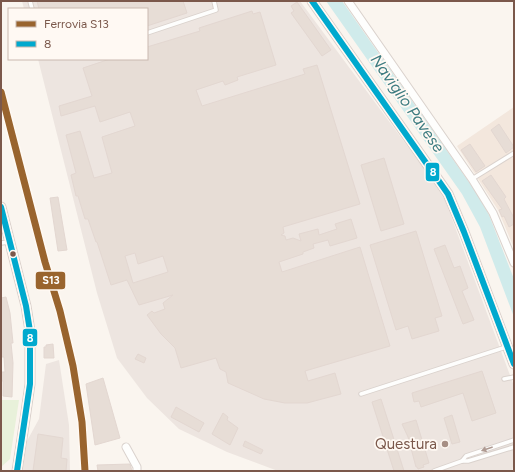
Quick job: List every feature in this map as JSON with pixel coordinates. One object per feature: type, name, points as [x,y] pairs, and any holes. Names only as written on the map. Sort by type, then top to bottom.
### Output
[{"type":"street","points":[[312,1],[448,194],[514,364]]},
{"type":"street","points":[[348,1],[472,179],[493,213],[513,259]]},
{"type":"street","points":[[1,207],[5,239],[26,306],[30,331],[30,384],[26,420],[17,471]]},
{"type":"street","points":[[126,447],[137,467],[137,471]]},
{"type":"lane","points":[[148,33],[216,10],[214,1]]},
{"type":"lane","points":[[472,179],[514,154]]},
{"type":"lane","points":[[361,394],[507,346]]},
{"type":"lane","points":[[504,379],[514,377]]},
{"type":"lane","points":[[434,471],[462,460],[466,456],[514,440]]},
{"type":"lane","points":[[462,460],[468,461],[514,447]]},
{"type":"shaded area","points":[[22,1],[300,1],[428,174],[445,200],[514,386],[514,462],[512,471],[278,471],[227,452],[179,429],[147,398],[117,358],[97,293],[38,60],[148,60],[148,8],[24,8]]},
{"type":"shaded area","points":[[514,107],[514,248],[498,210],[457,146]]},
{"type":"shaded area","points":[[59,360],[69,425],[70,471],[22,471],[27,441],[39,419],[46,364]]},
{"type":"green space","points":[[1,395],[2,400],[19,400],[10,459],[1,467]]},
{"type":"water","name":"Naviglio Pavese","points":[[326,1],[342,1],[478,195],[489,215],[514,279],[514,317],[480,227],[462,194]]},
{"type":"building","points":[[37,1],[183,1],[187,13],[148,26],[148,8],[39,8]]},
{"type":"building","points":[[297,2],[331,50],[322,56],[291,13],[294,11],[291,6]]},
{"type":"building","points":[[252,11],[253,14],[260,12],[276,65],[237,77],[238,80],[225,85],[223,81],[196,90],[202,106],[305,74],[303,69],[317,65],[360,204],[283,227],[284,233],[281,235],[285,236],[286,240],[293,238],[301,241],[299,234],[318,229],[319,235],[337,229],[335,224],[351,219],[357,238],[330,246],[328,240],[313,244],[314,248],[303,252],[303,254],[279,262],[282,272],[360,247],[390,346],[305,371],[308,381],[335,373],[341,394],[307,403],[285,403],[264,399],[228,383],[226,372],[220,369],[216,358],[181,368],[175,348],[161,334],[147,315],[152,311],[154,313],[165,309],[163,303],[173,295],[139,305],[127,280],[111,285],[88,219],[85,219],[78,196],[76,196],[71,175],[76,173],[66,135],[80,131],[94,178],[112,173],[102,137],[135,126],[130,112],[100,122],[95,106],[61,116],[59,106],[92,96],[83,68],[107,60],[148,60],[148,47],[200,31],[199,28]],"holes":[[[135,253],[138,264],[163,256],[168,272],[133,283],[125,256]]]},
{"type":"building","points":[[499,124],[514,147],[506,153],[491,130]]},
{"type":"building","points":[[470,144],[485,166],[476,172],[461,150]]},
{"type":"building","points":[[384,158],[404,224],[381,231],[361,165]]},
{"type":"building","points":[[491,175],[506,197],[504,199],[514,218],[514,224],[509,227],[504,216],[502,217],[499,210],[502,209],[482,181]]},
{"type":"building","points":[[58,197],[67,250],[58,251],[50,198]]},
{"type":"building","points":[[416,231],[442,316],[435,318],[439,331],[412,339],[408,326],[396,330],[370,245]]},
{"type":"building","points":[[445,245],[454,268],[460,266],[468,288],[462,291],[474,320],[463,324],[434,249]]},
{"type":"building","points":[[6,297],[10,313],[13,343],[11,343],[13,363],[12,397],[3,396],[3,381],[1,381],[1,372],[5,372],[4,357],[1,357],[1,298]]},
{"type":"building","points":[[53,344],[54,358],[44,358],[44,347],[46,347],[46,345]]},
{"type":"building","points":[[138,354],[146,358],[144,363],[135,359]]},
{"type":"building","points":[[482,371],[496,413],[472,421],[463,393],[421,407],[419,401],[414,402],[412,393]]},
{"type":"building","points":[[103,378],[120,438],[95,445],[86,384]]},
{"type":"building","points":[[381,399],[404,471],[394,471],[372,402]]},
{"type":"building","points":[[176,407],[204,423],[199,432],[171,417]]},
{"type":"building","points":[[223,413],[228,417],[227,420],[238,428],[230,445],[212,434]]},
{"type":"building","points":[[452,415],[460,442],[452,444],[444,418]]},
{"type":"building","points":[[416,420],[429,463],[418,469],[416,467],[408,437],[402,424]]},
{"type":"building","points":[[38,434],[63,438],[61,458],[67,459],[66,471],[33,471]]},
{"type":"building","points":[[245,441],[263,450],[261,454],[243,446]]},
{"type":"building","points":[[130,464],[132,471],[98,471],[97,465]]},
{"type":"rail line","name":"S13","points":[[1,92],[45,262],[60,311],[73,366],[82,422],[85,471]]},
{"type":"transit line","name":"8","points":[[312,1],[448,194],[514,364]]},
{"type":"transit line","name":"8","points":[[1,207],[26,306],[30,331],[30,384],[17,471]]},
{"type":"place","name":"Questura","points":[[445,444]]}]
